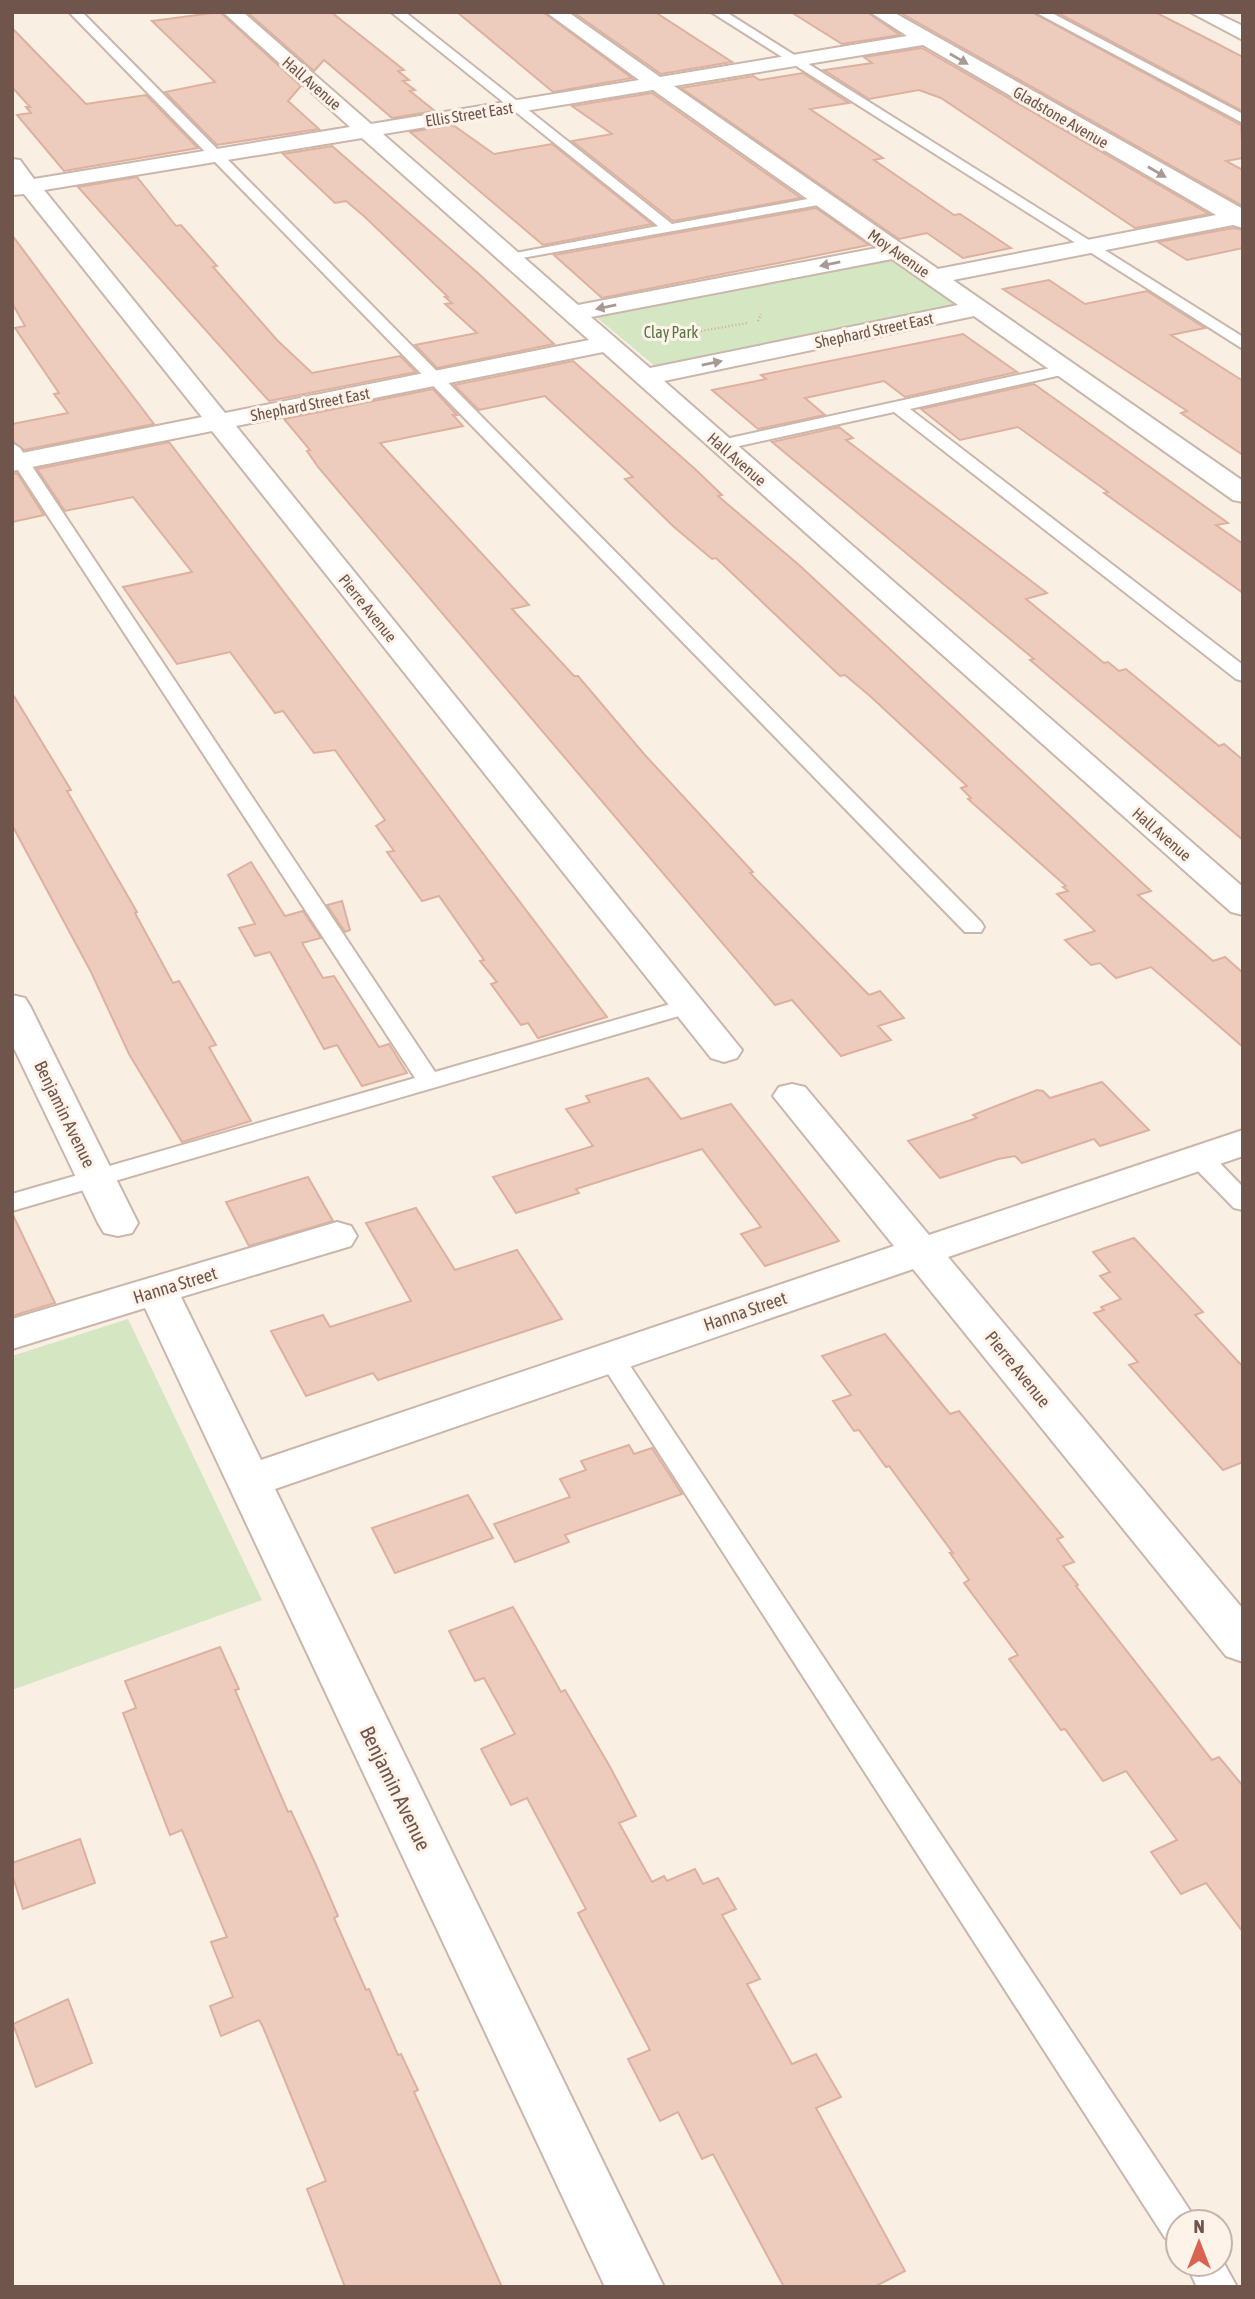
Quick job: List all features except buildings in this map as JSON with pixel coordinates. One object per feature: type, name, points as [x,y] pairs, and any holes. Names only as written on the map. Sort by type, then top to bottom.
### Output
[{"type":"street","name":"Hall Avenue","points":[[232,12],[1243,905]]},
{"type":"street","name":"Moy Avenue","points":[[555,12],[1243,494]]},
{"type":"street","name":"Gladstone Avenue","points":[[879,12],[1241,218]]},
{"type":"street","points":[[1199,12],[1243,34]]},
{"type":"street","name":"Ellis Street East","points":[[18,180],[216,156],[925,39]]},
{"type":"street","name":"Pierre Avenue","points":[[18,180],[219,422],[724,1050]]},
{"type":"street","points":[[934,277],[1241,218]]},
{"type":"street","points":[[573,313],[897,251]]},
{"type":"street","name":"Shephard Street East","points":[[645,377],[979,309]]},
{"type":"street","name":"Shephard Street East","points":[[15,457],[219,422],[608,344]]},
{"type":"street","name":"Benjamin Avenue","points":[[12,1006],[118,1223]]},
{"type":"street","name":"Pierre Avenue","points":[[792,1096],[1243,1643]]},
{"type":"street","name":"Hanna Street","points":[[249,1481],[1243,1142]]},
{"type":"street","name":"Hanna Street","points":[[12,1334],[337,1236]]},
{"type":"street","name":"Benjamin Avenue","points":[[157,1290],[635,2287]]},
{"type":"lane","points":[[75,12],[973,927]]},
{"type":"lane","points":[[397,12],[669,228]]},
{"type":"lane","points":[[717,12],[1243,344]]},
{"type":"lane","points":[[1041,12],[1243,119]]},
{"type":"lane","points":[[510,258],[824,201]]},
{"type":"lane","points":[[721,444],[1064,370]]},
{"type":"lane","points":[[896,407],[1243,675]]},
{"type":"lane","points":[[15,457],[429,1081]]},
{"type":"lane","points":[[12,1203],[688,1006]]},
{"type":"lane","points":[[1199,1157],[1243,1202]]},
{"type":"lane","points":[[610,1356],[1167,2208]]},
{"type":"path","points":[[758,321],[761,314]]},
{"type":"path","points":[[642,342],[690,333]]},
{"type":"green space","name":"Clay Park","points":[[887,258],[956,305],[656,367],[595,316]]},
{"type":"green space","points":[[128,1319],[262,1600],[12,1690],[12,1356]]}]
